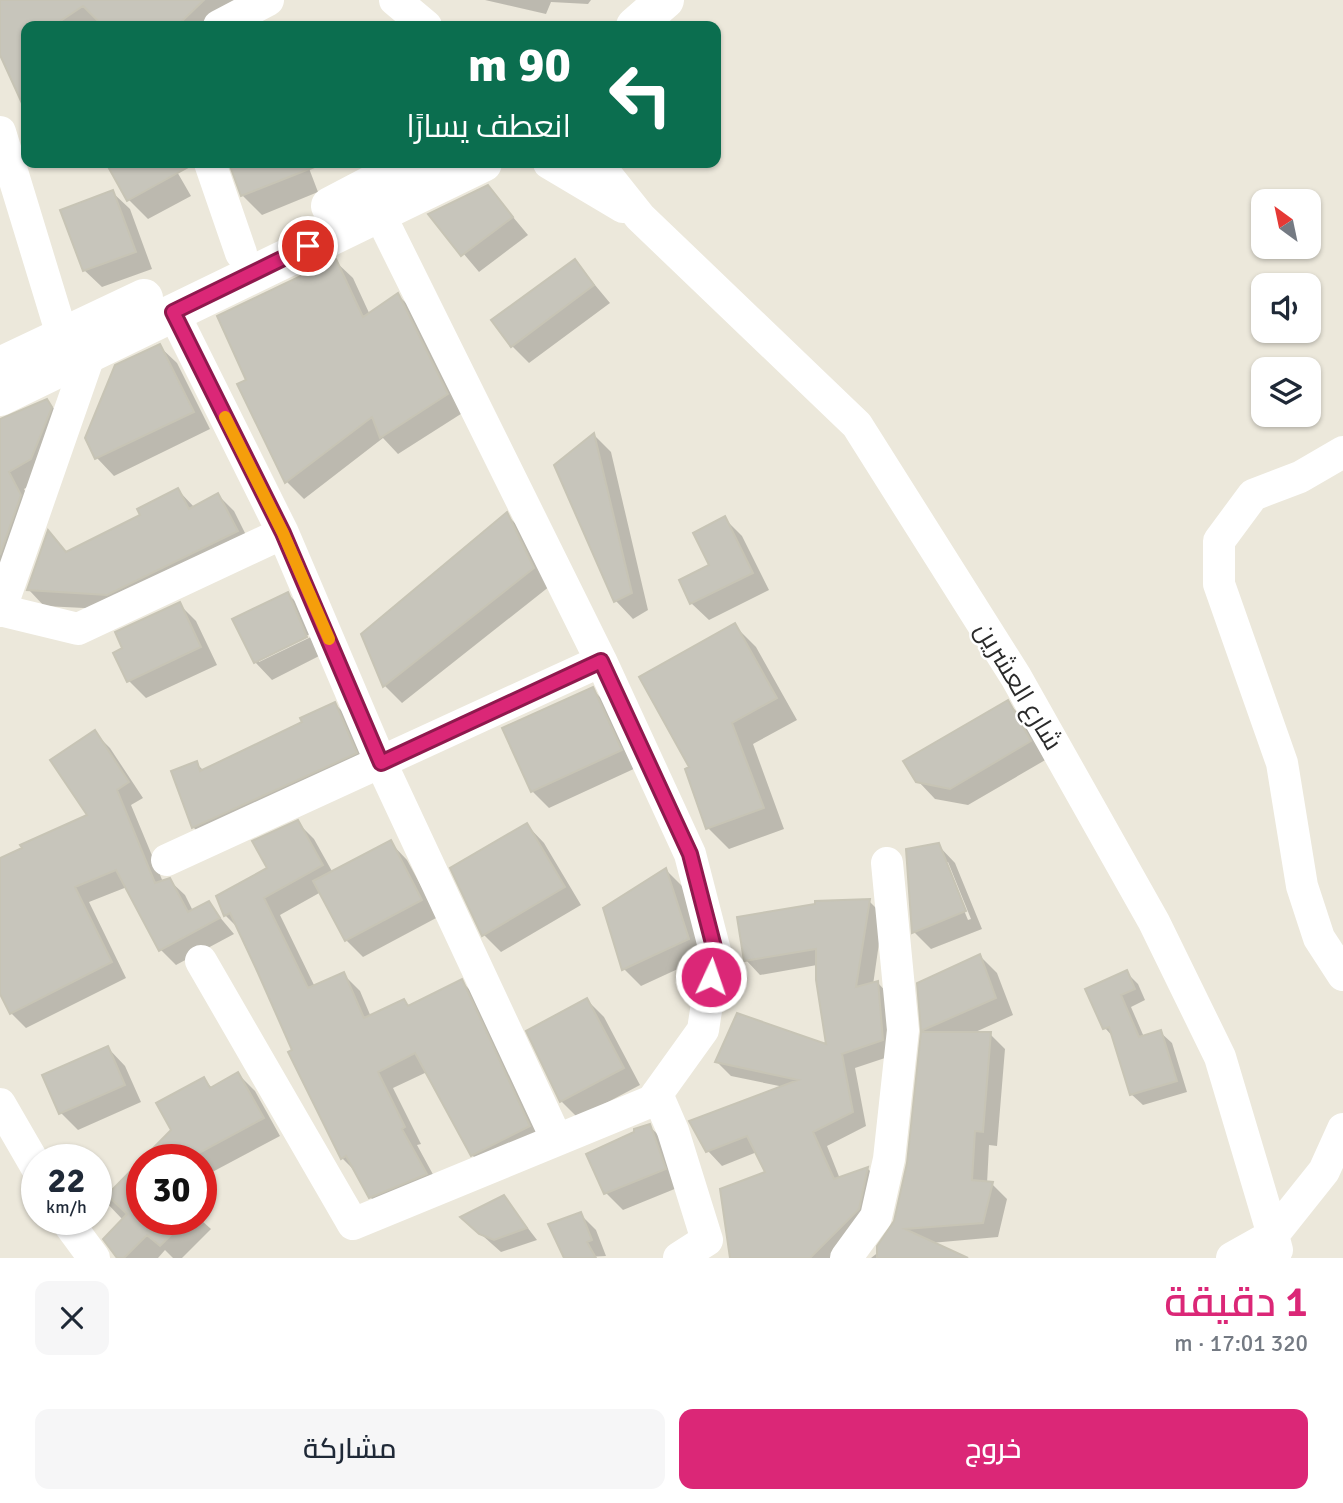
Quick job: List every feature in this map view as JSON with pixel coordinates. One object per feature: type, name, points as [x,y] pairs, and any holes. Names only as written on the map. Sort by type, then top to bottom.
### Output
[{"type":"street","points":[[228,21],[268,0]]},
{"type":"street","points":[[395,0],[420,21]]},
{"type":"street","points":[[641,21],[666,0]]},
{"type":"street","points":[[10,132],[21,167]]},
{"type":"street","points":[[21,168],[76,344],[0,610],[78,629],[283,533]]},
{"type":"street","points":[[212,168],[241,253]]},
{"type":"street","points":[[0,397],[76,344],[402,168]]},
{"type":"street","points":[[0,366],[173,312],[472,168]]},
{"type":"street","points":[[557,168],[640,217]]},
{"type":"street","points":[[601,168],[640,217]]},
{"type":"street","points":[[201,961],[354,1224],[652,1101],[703,1030],[715,951],[690,854],[601,661],[378,211]]},
{"type":"street","name":"شارع العشرين","points":[[640,217],[857,425],[1016,677],[1154,922],[1220,1057],[1273,1251]]},
{"type":"street","points":[[173,312],[283,533],[381,763],[557,1140]]},
{"type":"street","points":[[1343,452],[1300,477],[1254,495],[1219,541],[1219,584],[1282,763],[1302,886],[1319,938],[1343,975]]},
{"type":"street","points":[[167,860],[601,661]]},
{"type":"street","points":[[846,1258],[876,1217],[889,1159],[902,1030],[887,863]]},
{"type":"street","points":[[657,1094],[673,1131],[707,1240],[680,1258]]},
{"type":"street","points":[[0,1104],[23,1144]]},
{"type":"street","points":[[1232,1258],[1273,1251],[1324,1171],[1343,1129]]},
{"type":"street","points":[[77,1235],[94,1258]]},
{"type":"building","points":[[0,0],[204,0],[182,21],[98,21],[83,6],[60,21],[21,21],[21,101],[0,55]]},
{"type":"building","points":[[109,168],[187,168],[127,201]]},
{"type":"building","points":[[231,168],[312,168],[241,196]]},
{"type":"building","points":[[488,185],[513,217],[461,256],[428,214]]},
{"type":"building","points":[[113,190],[136,252],[83,271],[60,210]]},
{"type":"building","points":[[336,259],[363,317],[398,293],[448,394],[380,438],[372,417],[285,483],[237,384],[246,380],[217,316]]},
{"type":"building","points":[[575,259],[594,285],[511,347],[491,320]]},
{"type":"building","points":[[160,344],[194,412],[95,459],[85,438],[115,365]]},
{"type":"building","points":[[47,399],[52,407],[31,459],[9,472],[21,495],[0,555],[0,419]]},
{"type":"building","points":[[594,433],[632,593],[614,602],[554,465]]},
{"type":"building","points":[[178,488],[189,509],[218,493],[238,531],[107,595],[27,590],[48,530],[66,552],[140,515],[137,509]]},
{"type":"building","points":[[507,512],[534,568],[383,687],[361,634]]},
{"type":"building","points":[[725,516],[753,573],[690,604],[679,580],[709,565],[693,533]]},
{"type":"building","points":[[288,592],[307,637],[254,663],[232,619]]},
{"type":"building","points":[[180,602],[201,647],[127,682],[113,653],[122,648],[115,632]]},
{"type":"building","points":[[735,623],[777,698],[732,723],[764,808],[706,829],[685,769],[689,767],[639,677]]},
{"type":"building","points":[[593,687],[622,750],[531,792],[502,728]]},
{"type":"building","points":[[1008,700],[1031,741],[950,789],[916,782],[903,761]]},
{"type":"building","points":[[335,702],[357,753],[192,828],[171,771],[197,761],[200,771],[302,722],[300,718]]},
{"type":"building","points":[[95,730],[129,782],[117,790],[155,883],[170,878],[188,912],[209,901],[220,918],[159,951],[116,870],[75,887],[112,962],[10,1014],[0,994],[0,858],[22,848],[20,845],[87,815],[50,760]]},
{"type":"building","points":[[298,820],[323,865],[264,898],[308,988],[344,972],[364,1018],[404,999],[408,1006],[462,979],[530,1126],[471,1156],[415,1053],[378,1072],[405,1127],[402,1129],[427,1174],[369,1198],[346,1156],[341,1159],[288,1052],[292,1050],[230,913],[224,916],[216,896],[267,868],[252,841]]},
{"type":"building","points":[[527,823],[565,887],[482,936],[450,868]]},
{"type":"building","points":[[391,840],[422,900],[345,941],[313,881]]},
{"type":"building","points":[[939,843],[966,911],[912,933],[906,849]]},
{"type":"building","points":[[666,868],[689,939],[622,970],[603,908]]},
{"type":"building","points":[[870,899],[856,987],[878,981],[883,1040],[842,1054],[853,1112],[813,1132],[834,1179],[868,1167],[859,1209],[810,1258],[730,1258],[720,1189],[765,1172],[747,1136],[706,1152],[689,1121],[798,1080],[715,1062],[737,1013],[826,1044],[816,980],[816,949],[744,961],[737,917],[815,904],[815,901]]},
{"type":"building","points":[[980,954],[996,998],[921,1031],[917,983]]},
{"type":"building","points":[[1127,970],[1135,989],[1121,995],[1139,1037],[1161,1030],[1177,1081],[1130,1095],[1109,1027],[1103,1029],[1085,989]]},
{"type":"building","points":[[587,998],[624,1068],[560,1102],[526,1031]]},
{"type":"building","points":[[921,1032],[991,1032],[983,1132],[975,1131],[972,1180],[993,1182],[983,1223],[905,1229],[968,1258],[877,1258],[877,1246],[894,1221],[907,1163]]},
{"type":"building","points":[[108,1046],[125,1085],[59,1114],[42,1075]]},
{"type":"building","points":[[238,1072],[264,1118],[216,1144],[157,1144],[171,1130],[156,1103],[204,1077],[210,1088]]},
{"type":"building","points":[[650,1124],[666,1169],[604,1194],[586,1154],[634,1132],[634,1129]]},
{"type":"building","points":[[126,1176],[126,1213],[112,1200],[112,1190]]},
{"type":"building","points":[[504,1195],[527,1228],[494,1240],[479,1234],[460,1217]]},
{"type":"building","points":[[581,1212],[592,1240],[587,1242],[596,1258],[564,1258],[548,1224]]},
{"type":"building","points":[[126,1215],[126,1235],[147,1235],[124,1258],[117,1258],[103,1239],[112,1235],[112,1230]]},
{"type":"building","points":[[147,1235],[171,1235],[160,1246]]},
{"type":"slow traffic","points":[[225,417],[283,533],[329,639]]},
{"type":"route","points":[[308,246],[173,312],[283,533],[381,763],[601,661],[690,854],[715,951],[711,977]]}]
